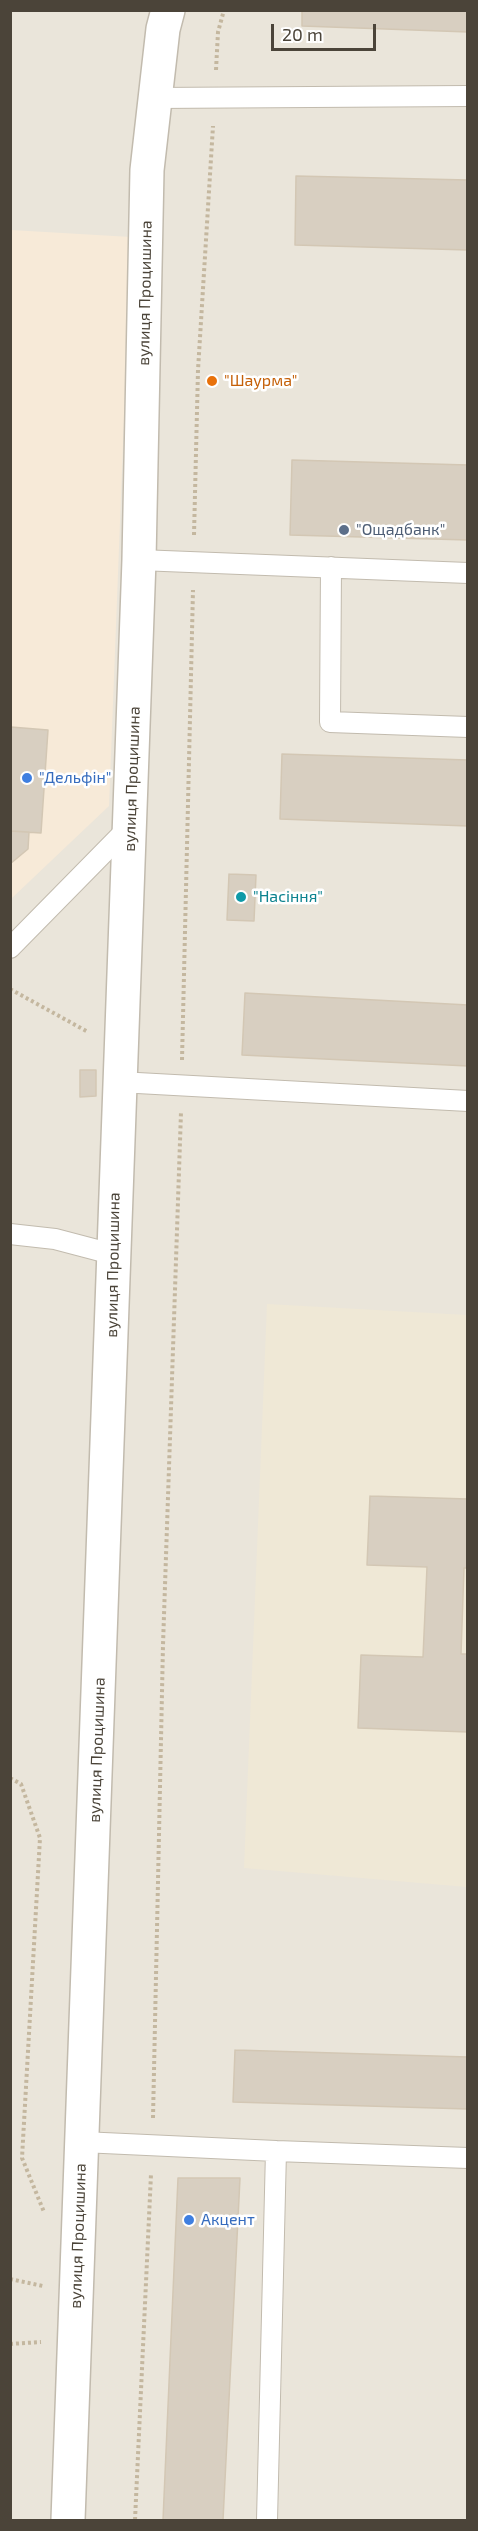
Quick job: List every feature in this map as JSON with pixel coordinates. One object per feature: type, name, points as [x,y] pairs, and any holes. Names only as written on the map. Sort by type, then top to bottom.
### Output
[{"type":"street","name":"вулиця Процишина","points":[[68,2520],[110,1392],[112,1254],[139,560],[147,170],[163,29],[168,10]]},
{"type":"lane","points":[[155,99],[468,96]]},
{"type":"lane","points":[[139,560],[468,573]]},
{"type":"lane","points":[[331,567],[330,722],[468,727]]},
{"type":"lane","points":[[10,948],[130,826]]},
{"type":"lane","points":[[120,1066],[182,1085],[468,1101]]},
{"type":"lane","points":[[10,1234],[55,1239],[112,1254]]},
{"type":"lane","points":[[82,2142],[468,2158]]},
{"type":"lane","points":[[267,2520],[276,2151]]},
{"type":"path","points":[[135,2520],[152,2145],[163,1633],[182,1085],[198,370],[218,32],[224,10]]},
{"type":"path","points":[[10,989],[120,1066]]},
{"type":"path","points":[[10,1778],[21,1784],[40,1838],[22,2158],[42,2210],[78,2237]]},
{"type":"shaded area","points":[[11,11],[467,11],[467,2520],[11,2520]]},
{"type":"shaded area","points":[[11,230],[131,237],[109,806],[11,899]]},
{"type":"shaded area","points":[[267,1304],[467,1315],[467,1887],[244,1868]]},
{"type":"building","points":[[302,10],[468,10],[468,32],[302,26]]},
{"type":"building","points":[[296,176],[468,180],[468,250],[295,245]]},
{"type":"building","points":[[292,460],[468,465],[468,540],[290,535]]},
{"type":"building","points":[[11,727],[48,730],[41,833],[10,831]]},
{"type":"building","points":[[282,754],[468,760],[468,826],[280,819]]},
{"type":"building","points":[[10,831],[29,832],[28,849],[10,864]]},
{"type":"building","name":"\"Насіння\"","points":[[229,874],[256,875],[254,921],[227,920]]},
{"type":"building","points":[[245,993],[468,1005],[468,1066],[242,1055]]},
{"type":"building","points":[[80,1070],[96,1070],[96,1096],[80,1097]]},
{"type":"building","points":[[370,1496],[468,1499],[468,1568],[464,1568],[461,1654],[468,1654],[468,1732],[358,1728],[361,1655],[423,1657],[427,1567],[367,1565]]},
{"type":"building","points":[[235,2050],[468,2057],[468,2109],[233,2102]]},
{"type":"building","points":[[178,2178],[240,2178],[223,2520],[163,2520]]},
{"type":"place","name":"\"Шаурма\"","points":[[212,381]]},
{"type":"place","name":"\"Ощадбанк\"","points":[[344,530]]},
{"type":"place","name":"\"Дельфін\"","points":[[27,778]]},
{"type":"place","name":"\"Насіння\"","points":[[241,897]]},
{"type":"place","name":"Акцент","points":[[189,2220]]}]
